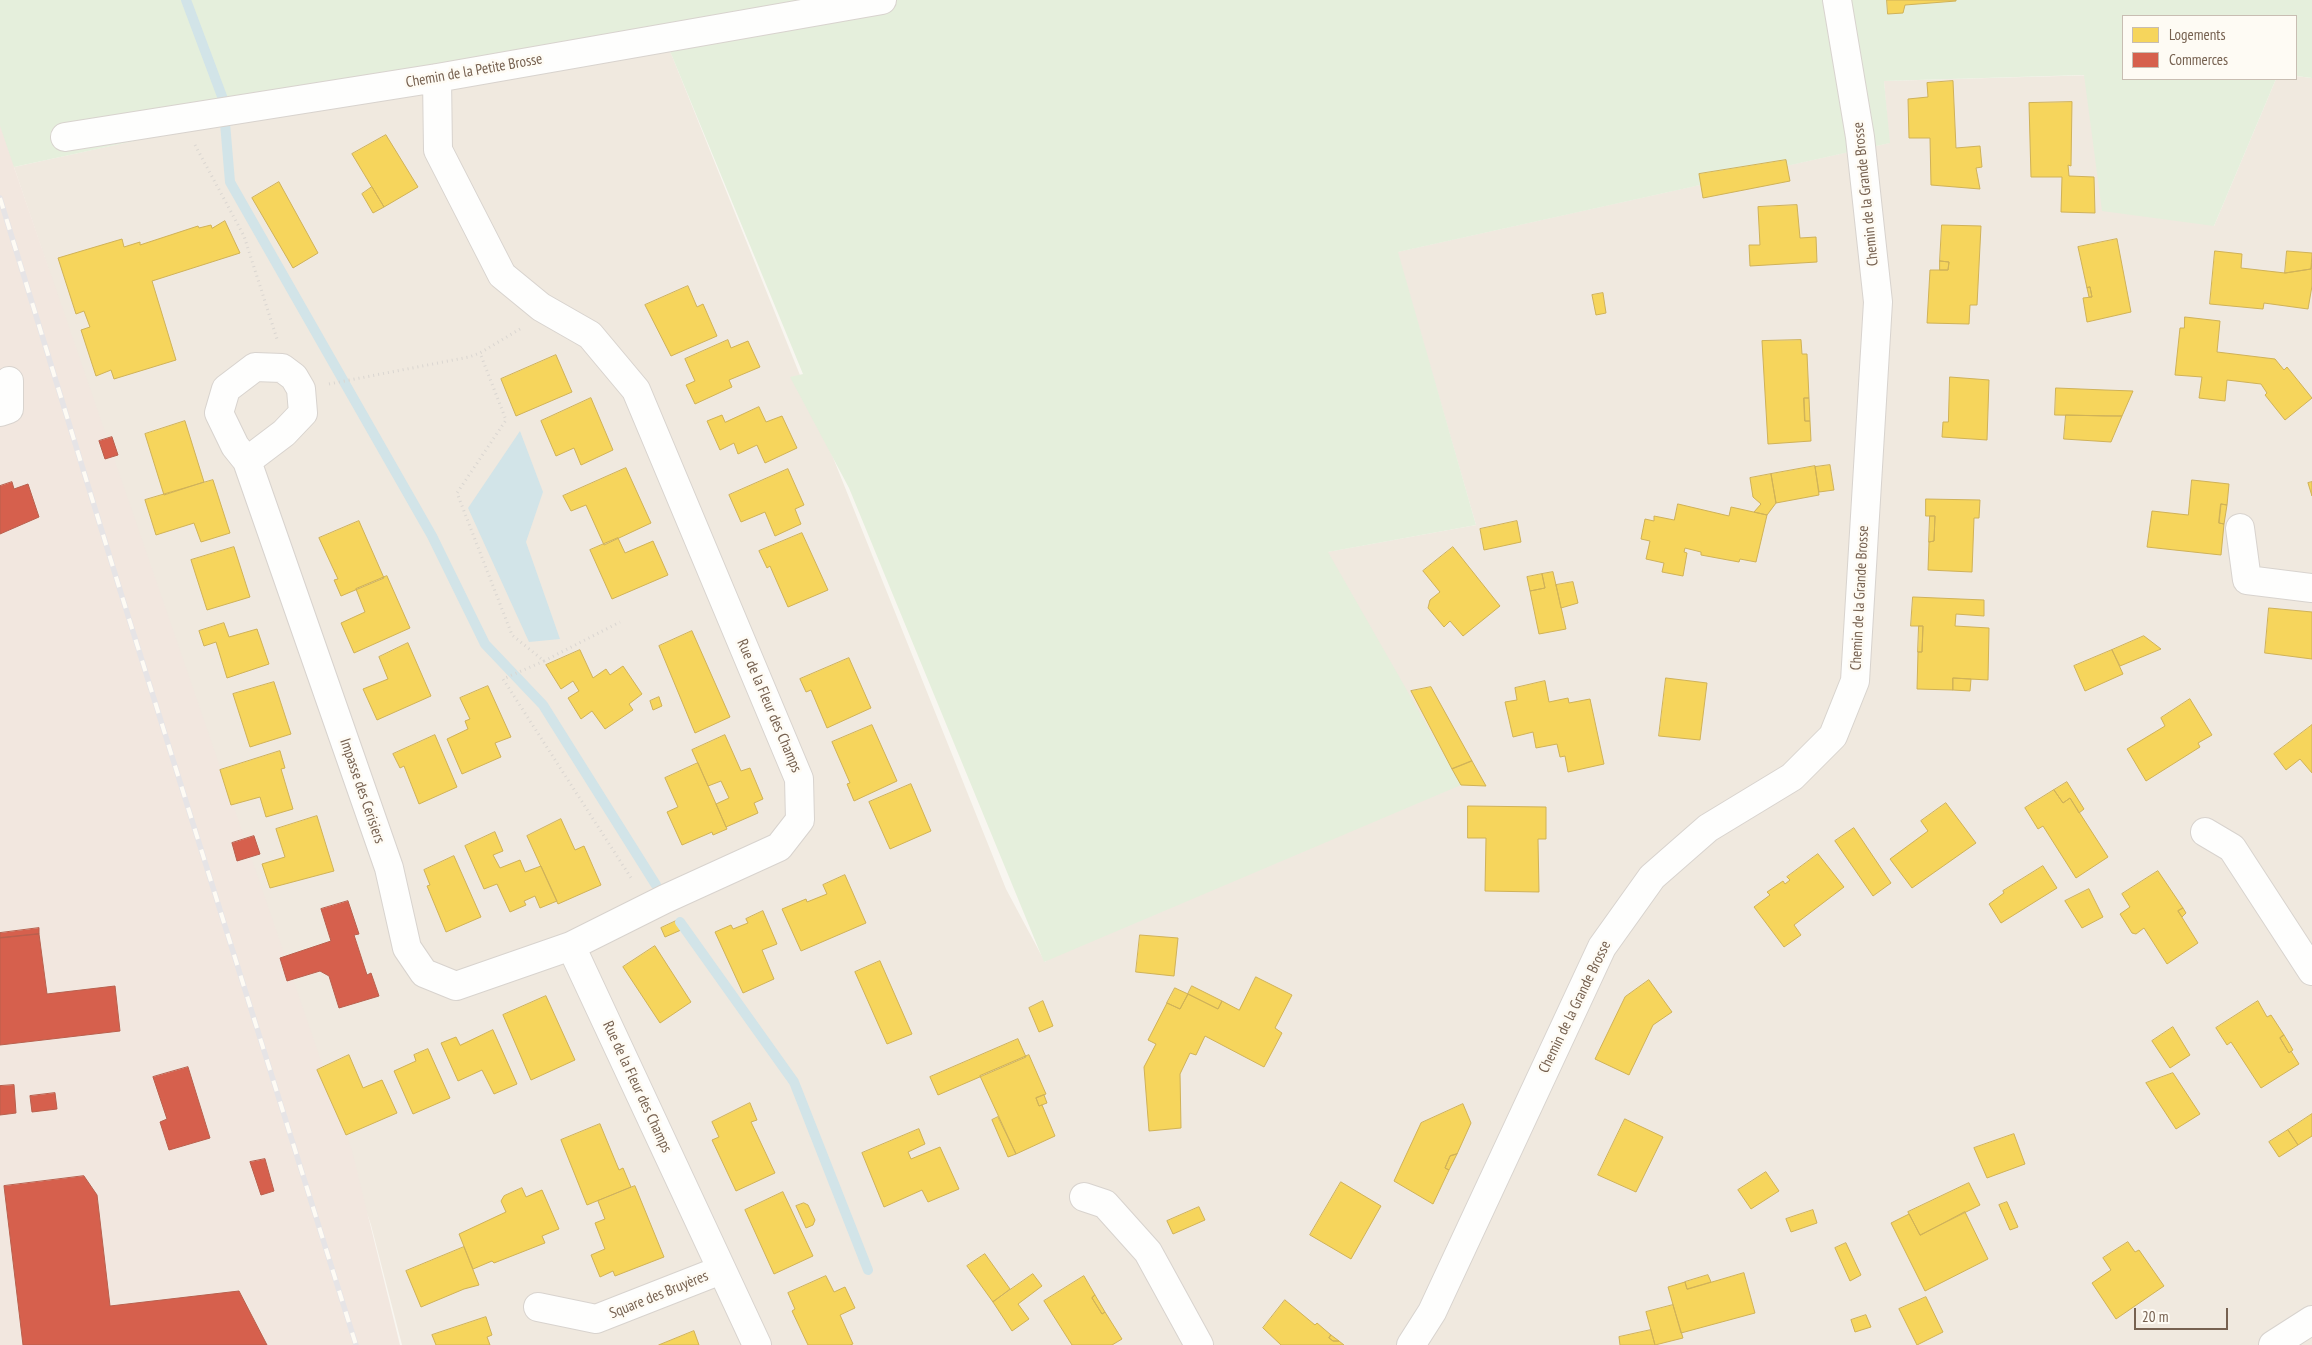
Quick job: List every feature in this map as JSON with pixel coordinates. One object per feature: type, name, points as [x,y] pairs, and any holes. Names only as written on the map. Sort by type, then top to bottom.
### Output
[{"type":"street","name":"Chemin de la Petite Brosse","points":[[64,137],[437,78],[882,0]]},
{"type":"street","name":"Chemin de la Grande Brosse","points":[[1411,1345],[1432,1312],[1602,946],[1652,877],[1708,828],[1792,777],[1833,736],[1855,681],[1878,302],[1860,137],[1837,0]]},
{"type":"street","name":"Rue de la Fleur des Champs","points":[[437,78],[438,150],[502,275],[541,307],[590,335],[636,390],[800,779],[800,820],[780,847],[646,908],[571,946],[757,1345]]},
{"type":"street","name":"Impasse des Cerisiers","points":[[282,368],[255,367],[226,389],[220,413],[235,446],[247,461],[389,868],[407,948],[424,973],[456,986],[571,946]]},
{"type":"street","points":[[247,461],[284,433],[303,413],[301,390],[294,377],[282,368]]},
{"type":"street","points":[[0,412],[9,409],[9,381]]},
{"type":"street","points":[[2240,528],[2247,580],[2312,588]]},
{"type":"street","points":[[2205,832],[2232,848],[2312,971]]},
{"type":"street","points":[[1084,1197],[1105,1204],[1148,1252],[1199,1345]]},
{"type":"street","name":"Square des Bruyères","points":[[538,1307],[596,1320],[721,1270]]},
{"type":"street","points":[[2273,1345],[2312,1320]]},
{"type":"path","points":[[181,118],[244,236],[278,342],[282,368]]},
{"type":"path","points":[[322,385],[469,357],[480,353],[521,329]]},
{"type":"path","points":[[480,353],[506,420],[457,493],[512,635],[544,660]]},
{"type":"path","points":[[620,622],[534,665],[503,678],[636,884],[646,908]]},
{"type":"shaded area","points":[[660,26],[1006,889],[1045,962],[1327,552],[1476,525],[1397,252],[1889,143],[1884,81],[2097,75],[2214,226],[2276,80],[2297,80],[2297,76],[2312,78],[2312,1345],[402,1345],[371,1225],[14,167]]},
{"type":"shaded area","points":[[0,97],[17,140],[14,167],[352,1151],[400,1345],[0,1345]]},
{"type":"shaded area","points":[[520,431],[543,492],[526,542],[560,639],[529,642],[468,508]]},
{"type":"green space","points":[[0,0],[2312,0],[2312,78],[2297,76],[2297,15],[2122,15],[2122,80],[2276,80],[2214,226],[2102,211],[2084,75],[1884,81],[1890,143],[1398,252],[1476,525],[1328,552],[1461,785],[1044,962],[849,488],[790,377],[803,374],[660,27],[14,167],[0,126]]},
{"type":"building: Logements","points":[[1887,0],[1956,1],[1905,5],[1903,13],[1888,14]]},
{"type":"building: Logements","points":[[1953,81],[1956,148],[1980,146],[1982,167],[1976,168],[1980,189],[1931,185],[1930,138],[1909,138],[1908,99],[1928,97],[1927,83]]},
{"type":"building: Logements","points":[[2072,102],[2071,166],[2068,165],[2069,176],[2094,177],[2095,213],[2061,212],[2062,177],[2031,177],[2029,103]]},
{"type":"building: Logements","points":[[386,135],[418,187],[384,207],[352,154]]},
{"type":"building: Logements","points":[[1786,160],[1790,181],[1703,198],[1699,174]]},
{"type":"building: Logements","points":[[279,182],[318,253],[293,268],[252,198]]},
{"type":"building: Logements","points":[[372,187],[384,207],[373,213],[362,194]]},
{"type":"building: Logements","points":[[1797,205],[1800,238],[1816,237],[1817,262],[1750,266],[1749,245],[1760,245],[1758,207]]},
{"type":"building: Logements","points":[[225,221],[240,253],[152,281],[176,360],[114,379],[111,370],[96,376],[81,330],[90,327],[84,311],[76,314],[58,258],[122,239],[124,247],[140,242],[140,245],[198,226],[199,228],[211,225],[212,228]]},
{"type":"building: Logements","points":[[1942,225],[1981,226],[1977,305],[1970,305],[1969,324],[1927,323],[1930,270],[1948,270],[1949,262],[1940,261]]},
{"type":"building: Logements","points":[[2117,239],[2131,312],[2087,322],[2083,298],[2092,297],[2090,287],[2087,288],[2078,247]]},
{"type":"building: Logements","points":[[2215,251],[2242,254],[2241,268],[2285,273],[2311,269],[2312,263],[2312,286],[2308,309],[2264,303],[2263,309],[2210,304]]},
{"type":"building: Logements","points":[[2287,251],[2312,253],[2311,269],[2285,273]]},
{"type":"building: Logements","points":[[1940,261],[1949,262],[1948,270],[1940,270]]},
{"type":"building: Logements","points":[[688,286],[697,307],[703,304],[717,336],[671,356],[645,305]]},
{"type":"building: Logements","points":[[2090,287],[2092,297],[2089,297],[2087,288]]},
{"type":"building: Logements","points":[[1603,293],[1606,313],[1596,315],[1592,295]]},
{"type":"building: Logements","points":[[2185,317],[2220,321],[2217,352],[2275,359],[2284,370],[2287,367],[2312,398],[2285,420],[2265,395],[2267,393],[2261,384],[2227,380],[2225,401],[2199,398],[2202,377],[2175,375],[2180,328],[2184,328]]},
{"type":"building: Logements","points":[[728,340],[731,348],[748,341],[760,367],[729,380],[732,387],[695,404],[686,385],[695,381],[685,359]]},
{"type":"building: Logements","points":[[1801,340],[1802,354],[1807,354],[1809,398],[1804,398],[1805,421],[1810,421],[1811,441],[1768,444],[1762,341]]},
{"type":"building: Logements","points":[[556,355],[572,392],[516,416],[501,379]]},
{"type":"building: Logements","points":[[1950,377],[1989,380],[1987,440],[1942,437],[1943,422],[1948,422]]},
{"type":"building: Logements","points":[[2056,388],[2133,391],[2122,416],[2055,415]]},
{"type":"building: Logements","points":[[591,398],[613,450],[581,465],[574,448],[556,456],[541,421]]},
{"type":"building: Logements","points":[[1804,398],[1809,398],[1810,421],[1805,421]]},
{"type":"building: Logements","points":[[759,407],[766,422],[782,416],[797,448],[765,463],[757,445],[738,454],[734,443],[720,450],[707,421],[722,415],[725,422]]},
{"type":"building: Logements","points":[[2066,415],[2122,416],[2111,442],[2064,439]]},
{"type":"building: Logements","points":[[185,421],[204,482],[164,495],[145,434]]},
{"type":"building: Logements","points":[[1830,465],[1834,490],[1819,492],[1815,467]]},
{"type":"building: Logements","points":[[1815,466],[1819,495],[1776,503],[1771,474]]},
{"type":"building: Logements","points":[[626,468],[651,523],[604,545],[586,505],[571,511],[563,496]]},
{"type":"building: Logements","points":[[788,469],[804,505],[795,509],[801,524],[775,536],[765,512],[741,522],[729,495]]},
{"type":"building: Logements","points":[[1771,474],[1776,503],[1767,515],[1754,512],[1761,504],[1753,497],[1750,478]]},
{"type":"building: Logements","points":[[213,480],[230,533],[201,542],[194,523],[156,535],[145,500]]},
{"type":"building: Logements","points":[[2192,480],[2229,484],[2227,505],[2221,504],[2219,523],[2224,524],[2221,555],[2147,547],[2152,511],[2188,515]]},
{"type":"building: Logements","points":[[2312,482],[2312,496],[2308,483]]},
{"type":"building: Logements","points":[[1926,499],[1980,500],[1979,518],[1974,518],[1972,572],[1928,570],[1929,542],[1934,541],[1935,516],[1926,516]]},
{"type":"building: Logements","points":[[1678,504],[1729,516],[1731,507],[1767,515],[1756,562],[1740,559],[1739,562],[1701,555],[1701,552],[1685,548],[1684,552],[1687,553],[1683,576],[1662,572],[1664,563],[1646,559],[1650,541],[1641,539],[1645,519],[1654,521],[1654,516],[1674,520]]},
{"type":"building: Logements","points":[[2221,504],[2227,505],[2224,524],[2219,523]]},
{"type":"building: Logements","points":[[1930,516],[1935,516],[1934,541],[1929,542]]},
{"type":"building: Logements","points":[[359,521],[384,578],[341,596],[334,580],[338,579],[319,538]]},
{"type":"building: Logements","points":[[1517,521],[1521,542],[1484,550],[1480,529]]},
{"type":"building: Logements","points":[[802,533],[828,590],[788,607],[770,566],[767,568],[759,551]]},
{"type":"building: Logements","points":[[618,538],[625,553],[653,541],[668,575],[612,599],[590,550]]},
{"type":"building: Logements","points":[[234,547],[250,597],[207,610],[191,560]]},
{"type":"building: Logements","points":[[1453,547],[1500,606],[1463,636],[1450,621],[1444,627],[1428,608],[1430,600],[1440,592],[1423,571]]},
{"type":"building: Logements","points":[[1553,572],[1566,629],[1539,634],[1530,591],[1545,588],[1542,574]]},
{"type":"building: Logements","points":[[1542,574],[1545,588],[1530,591],[1527,577]]},
{"type":"building: Logements","points":[[387,576],[410,628],[354,653],[341,623],[365,612],[356,589]]},
{"type":"building: Logements","points":[[1573,582],[1578,603],[1561,608],[1556,585]]},
{"type":"building: Logements","points":[[1913,597],[1984,600],[1984,616],[1956,614],[1955,626],[1989,628],[1988,680],[1953,678],[1953,690],[1917,689],[1918,652],[1922,652],[1923,626],[1911,626]]},
{"type":"building: Logements","points":[[2269,608],[2312,612],[2312,659],[2265,653]]},
{"type":"building: Logements","points":[[224,623],[229,637],[257,629],[269,664],[227,678],[216,642],[204,646],[199,631]]},
{"type":"building: Logements","points":[[1919,626],[1923,626],[1922,652],[1918,652]]},
{"type":"building: Logements","points":[[692,631],[730,717],[695,733],[659,646]]},
{"type":"building: Logements","points":[[2144,636],[2161,649],[2120,666],[2112,650]]},
{"type":"building: Logements","points":[[408,643],[431,696],[377,720],[363,689],[388,679],[379,657]]},
{"type":"building: Logements","points":[[580,650],[593,678],[606,669],[610,675],[623,666],[642,694],[629,704],[633,710],[605,729],[592,711],[581,719],[568,698],[579,691],[573,681],[561,689],[546,665]]},
{"type":"building: Logements","points":[[2112,650],[2123,674],[2085,691],[2074,666]]},
{"type":"building: Logements","points":[[849,658],[871,708],[827,728],[811,690],[806,692],[800,679]]},
{"type":"building: Logements","points":[[1666,678],[1707,683],[1700,740],[1659,736]]},
{"type":"building: Logements","points":[[1953,678],[1971,679],[1970,691],[1953,690]]},
{"type":"building: Logements","points":[[1545,681],[1549,702],[1568,698],[1569,703],[1590,699],[1604,764],[1568,772],[1565,756],[1560,757],[1557,744],[1536,748],[1533,732],[1513,737],[1505,702],[1517,700],[1515,688]]},
{"type":"building: Logements","points":[[274,682],[291,734],[250,747],[233,694]]},
{"type":"building: Logements","points":[[488,686],[511,737],[495,743],[501,757],[462,774],[447,739],[468,729],[465,721],[470,719],[460,698]]},
{"type":"building: Logements","points":[[1431,687],[1472,761],[1452,769],[1411,691]]},
{"type":"building: Logements","points":[[659,697],[662,706],[653,710],[650,701]]},
{"type":"building: Logements","points":[[2190,699],[2212,735],[2198,743],[2200,747],[2146,781],[2127,749],[2165,726],[2161,718]]},
{"type":"building: Logements","points":[[872,725],[897,781],[854,801],[847,784],[850,783],[832,742]]},
{"type":"building: Logements","points":[[2312,725],[2312,773],[2300,759],[2286,770],[2274,754]]},
{"type":"building: Logements","points":[[435,735],[457,787],[419,804],[404,766],[400,768],[393,754]]},
{"type":"building: Logements","points":[[725,735],[741,771],[750,768],[763,799],[754,803],[758,813],[726,827],[716,804],[729,798],[721,781],[708,786],[692,750]]},
{"type":"building: Logements","points":[[280,751],[285,768],[281,769],[293,809],[266,817],[260,797],[231,805],[220,770]]},
{"type":"building: Logements","points":[[1472,761],[1486,786],[1461,785],[1452,769]]},
{"type":"building: Logements","points":[[698,763],[727,829],[713,835],[712,832],[682,845],[667,812],[678,807],[665,778]]},
{"type":"building: Logements","points":[[2067,782],[2084,809],[2079,813],[2070,798],[2063,803],[2054,790]]},
{"type":"building: Logements","points":[[911,784],[931,831],[890,849],[869,802]]},
{"type":"building: Logements","points":[[2054,790],[2063,803],[2070,798],[2108,857],[2076,878],[2043,826],[2038,829],[2025,808]]},
{"type":"building: Logements","points":[[1946,803],[1976,843],[1912,888],[1890,859],[1928,831],[1921,821]]},
{"type":"building: Logements","points":[[1468,806],[1546,807],[1546,839],[1538,839],[1539,892],[1485,891],[1486,838],[1468,838]]},
{"type":"building: Logements","points":[[317,816],[334,871],[270,888],[262,864],[285,857],[276,829]]},
{"type":"building: Logements","points":[[561,819],[575,850],[584,846],[601,885],[558,904],[527,836]]},
{"type":"building: Logements","points":[[1854,828],[1891,883],[1873,896],[1835,841]]},
{"type":"building: Logements","points":[[495,832],[503,851],[493,855],[500,868],[520,860],[525,872],[541,866],[557,901],[540,908],[535,896],[524,901],[526,905],[510,912],[497,884],[484,889],[465,846]]},
{"type":"building: Logements","points":[[1818,854],[1844,887],[1794,925],[1801,935],[1784,947],[1754,907],[1770,895],[1767,892],[1783,881],[1785,884],[1790,880],[1787,877]]},
{"type":"building: Logements","points":[[454,856],[481,917],[446,932],[427,886],[430,885],[424,870]]},
{"type":"building: Logements","points":[[2043,866],[2057,888],[2001,923],[1989,904],[2004,893],[2003,891]]},
{"type":"building: Logements","points":[[2158,871],[2183,908],[2178,911],[2198,943],[2167,964],[2144,928],[2136,934],[2132,933],[2120,914],[2130,907],[2122,894]]},
{"type":"building: Logements","points":[[845,875],[866,923],[801,951],[782,909],[806,899],[807,902],[827,894],[823,885]]},
{"type":"building: Logements","points":[[2089,889],[2103,917],[2082,928],[2065,901]]},
{"type":"building: Logements","points":[[2183,908],[2186,913],[2182,917],[2178,911]]},
{"type":"building: Logements","points":[[763,911],[777,944],[762,950],[774,979],[743,993],[715,932],[731,925],[733,929],[748,923],[746,919]]},
{"type":"building: Logements","points":[[676,921],[681,930],[665,937],[661,928]]},
{"type":"building: Logements","points":[[1140,935],[1178,938],[1174,976],[1136,972]]},
{"type":"building: Logements","points":[[655,946],[691,1002],[660,1023],[623,967]]},
{"type":"building: Logements","points":[[880,961],[912,1034],[887,1044],[855,972]]},
{"type":"building: Logements","points":[[1256,977],[1292,995],[1275,1028],[1282,1033],[1264,1067],[1205,1036],[1196,1055],[1190,1053],[1180,1074],[1181,1128],[1149,1131],[1144,1067],[1156,1044],[1148,1040],[1167,1003],[1180,1009],[1188,994],[1218,1009],[1222,1001],[1239,1010]]},
{"type":"building: Logements","points":[[1649,980],[1672,1012],[1653,1025],[1629,1075],[1595,1059],[1625,997]]},
{"type":"building: Logements","points":[[1192,986],[1222,1001],[1218,1009],[1188,994]]},
{"type":"building: Logements","points":[[1175,988],[1188,994],[1180,1009],[1167,1003]]},
{"type":"building: Logements","points":[[546,996],[575,1060],[531,1080],[503,1015]]},
{"type":"building: Logements","points":[[1043,1001],[1053,1026],[1039,1032],[1029,1008]]},
{"type":"building: Logements","points":[[2258,1001],[2267,1017],[2271,1015],[2284,1035],[2280,1038],[2289,1053],[2291,1051],[2299,1064],[2261,1088],[2231,1042],[2227,1045],[2216,1028]]},
{"type":"building: Logements","points":[[2173,1027],[2190,1055],[2170,1068],[2152,1041]]},
{"type":"building: Logements","points":[[493,1030],[517,1084],[494,1094],[482,1070],[458,1081],[441,1043],[456,1037],[460,1045]]},
{"type":"building: Logements","points":[[2284,1035],[2293,1050],[2289,1053],[2280,1038]]},
{"type":"building: Logements","points":[[1018,1039],[1026,1057],[938,1095],[930,1077]]},
{"type":"building: Logements","points":[[428,1049],[450,1098],[413,1114],[394,1071],[416,1061],[414,1055]]},
{"type":"building: Logements","points":[[349,1055],[363,1088],[382,1080],[397,1113],[346,1135],[317,1070]]},
{"type":"building: Logements","points":[[1029,1055],[1046,1094],[1036,1098],[1039,1106],[1042,1105],[1055,1136],[1016,1154],[980,1076]]},
{"type":"building: Logements","points":[[2173,1073],[2200,1114],[2176,1129],[2146,1083]]},
{"type":"building: Logements","points":[[1044,1095],[1047,1103],[1039,1106],[1036,1098]]},
{"type":"building: Logements","points":[[750,1103],[757,1120],[751,1122],[775,1173],[736,1191],[712,1140],[719,1137],[712,1122]]},
{"type":"building: Logements","points":[[1463,1104],[1471,1123],[1457,1154],[1450,1156],[1445,1168],[1449,1170],[1433,1204],[1394,1181],[1421,1123]]},
{"type":"building: Logements","points":[[2312,1114],[2312,1136],[2298,1145],[2288,1130]]},
{"type":"building: Logements","points":[[998,1117],[1016,1154],[1008,1157],[992,1120]]},
{"type":"building: Logements","points":[[1625,1119],[1663,1137],[1636,1192],[1598,1175]]},
{"type":"building: Logements","points":[[600,1124],[619,1170],[623,1168],[631,1187],[587,1205],[561,1140]]},
{"type":"building: Logements","points":[[919,1129],[925,1144],[908,1152],[911,1159],[940,1147],[959,1189],[928,1202],[922,1190],[884,1207],[862,1153]]},
{"type":"building: Logements","points":[[2288,1130],[2298,1145],[2279,1157],[2269,1142]]},
{"type":"building: Logements","points":[[2014,1134],[2025,1164],[1987,1178],[1974,1148]]},
{"type":"building: Logements","points":[[1457,1154],[1449,1170],[1445,1168],[1450,1156]]},
{"type":"building: Logements","points":[[1766,1172],[1779,1191],[1751,1209],[1738,1190]]},
{"type":"building: Logements","points":[[1341,1182],[1381,1206],[1351,1259],[1310,1235]]},
{"type":"building: Logements","points":[[1969,1183],[1980,1205],[1920,1235],[1908,1212]]},
{"type":"building: Logements","points":[[635,1186],[664,1257],[615,1276],[613,1271],[600,1277],[591,1255],[605,1249],[595,1223],[605,1219],[598,1201]]},
{"type":"building: Logements","points":[[522,1188],[526,1197],[542,1190],[559,1229],[542,1236],[545,1243],[473,1269],[459,1234],[506,1212],[501,1201],[504,1196]]},
{"type":"building: Logements","points":[[783,1192],[813,1256],[774,1274],[745,1210]]},
{"type":"building: Logements","points":[[2007,1202],[2018,1227],[2010,1230],[1999,1205]]},
{"type":"building: Logements","points":[[804,1203],[808,1205],[815,1220],[813,1225],[806,1228],[796,1206]]},
{"type":"building: Logements","points":[[1199,1207],[1205,1220],[1173,1234],[1167,1221]]},
{"type":"building: Logements","points":[[1813,1210],[1817,1223],[1791,1232],[1786,1219]]},
{"type":"building: Logements","points":[[1965,1212],[1988,1259],[1925,1291],[1891,1223],[1909,1214],[1920,1235]]},
{"type":"building: Logements","points":[[2128,1242],[2135,1252],[2139,1250],[2164,1286],[2116,1319],[2092,1283],[2111,1270],[2103,1258]]},
{"type":"building: Logements","points":[[1846,1243],[1861,1275],[1850,1281],[1835,1248]]},
{"type":"building: Logements","points":[[464,1247],[479,1285],[464,1289],[421,1307],[406,1271]]},
{"type":"building: Logements","points":[[985,1254],[1010,1289],[993,1302],[967,1266]]},
{"type":"building: Logements","points":[[1744,1273],[1755,1313],[1681,1333],[1668,1287],[1685,1282],[1687,1289]]},
{"type":"building: Logements","points":[[1033,1274],[1042,1286],[1018,1304],[1029,1319],[1012,1331],[993,1302]]},
{"type":"building: Logements","points":[[1708,1275],[1711,1282],[1687,1289],[1685,1282]]},
{"type":"building: Logements","points":[[826,1276],[834,1292],[845,1287],[855,1308],[840,1315],[853,1344],[808,1345],[792,1311],[795,1309],[788,1293]]},
{"type":"building: Logements","points":[[1084,1276],[1095,1295],[1092,1298],[1102,1314],[1105,1312],[1122,1339],[1112,1345],[1072,1345],[1044,1301]]},
{"type":"building: Logements","points":[[1095,1295],[1105,1312],[1102,1314],[1092,1298]]},
{"type":"building: Logements","points":[[1926,1297],[1943,1332],[1917,1345],[1899,1309]]},
{"type":"building: Logements","points":[[1285,1300],[1315,1325],[1317,1323],[1331,1335],[1329,1338],[1333,1341],[1339,1341],[1344,1345],[1281,1345],[1263,1328]]},
{"type":"building: Logements","points":[[1673,1305],[1683,1338],[1655,1345],[1646,1312]]},
{"type":"building: Logements","points":[[1866,1315],[1871,1327],[1855,1332],[1851,1320]]},
{"type":"building: Logements","points":[[486,1317],[492,1335],[487,1337],[490,1345],[436,1345],[432,1335]]},
{"type":"building: Logements","points":[[1651,1330],[1655,1345],[1620,1345],[1619,1337]]},
{"type":"building: Logements","points":[[694,1331],[699,1345],[659,1345]]},
{"type":"building: Logements","points":[[1331,1335],[1339,1341],[1333,1341],[1329,1338]]},
{"type":"building: Commerces","points":[[112,437],[118,455],[105,459],[99,441]]},
{"type":"building: Commerces","points":[[12,482],[14,489],[28,484],[39,517],[0,534],[0,486]]},
{"type":"building: Commerces","points":[[254,836],[260,854],[237,861],[232,843]]},
{"type":"building: Commerces","points":[[348,901],[359,934],[354,935],[367,975],[371,973],[379,996],[339,1008],[329,976],[320,971],[287,981],[280,958],[331,941],[321,909]]},
{"type":"building: Commerces","points":[[39,928],[39,934],[0,938],[0,933]]},
{"type":"building: Commerces","points":[[39,934],[47,994],[115,986],[120,1031],[0,1045],[0,938]]},
{"type":"building: Commerces","points":[[188,1067],[210,1138],[169,1150],[160,1122],[167,1119],[153,1077]]},
{"type":"building: Commerces","points":[[14,1085],[16,1113],[0,1115],[0,1086]]},
{"type":"building: Commerces","points":[[55,1093],[57,1109],[32,1112],[30,1096]]},
{"type":"building: Commerces","points":[[265,1159],[274,1191],[261,1195],[250,1162]]},
{"type":"building: Commerces","points":[[84,1176],[97,1195],[110,1306],[239,1291],[267,1345],[23,1345],[4,1186]]},
{"type":"waterway","points":[[186,0],[223,99]]},
{"type":"waterway","points":[[225,123],[230,182],[432,536],[485,644],[543,705],[656,885]]},
{"type":"waterway","points":[[680,922],[794,1082],[868,1270]]},
{"type":"railway","points":[[0,198],[120,590],[356,1345]]}]
